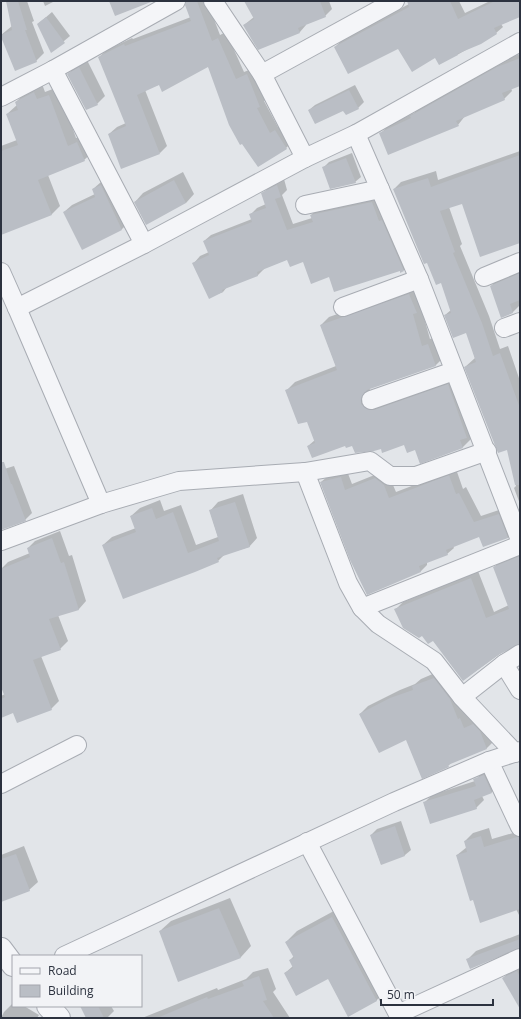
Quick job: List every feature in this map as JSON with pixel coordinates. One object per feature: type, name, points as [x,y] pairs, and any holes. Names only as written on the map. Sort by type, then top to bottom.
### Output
[{"type":"street","points":[[1,97],[53,70],[176,1]]},
{"type":"street","points":[[213,1],[262,74],[305,158]]},
{"type":"street","points":[[262,74],[395,1]]},
{"type":"street","points":[[17,308],[144,244],[305,158],[356,134],[520,42]]},
{"type":"street","points":[[53,70],[144,244]]},
{"type":"street","points":[[356,134],[419,279],[454,371],[487,451],[520,540]]},
{"type":"street","points":[[305,205],[380,189]]},
{"type":"street","points":[[484,277],[520,262]]},
{"type":"street","points":[[1,272],[101,504]]},
{"type":"street","points":[[343,307],[419,279]]},
{"type":"street","points":[[371,400],[454,371]]},
{"type":"street","points":[[1,541],[101,504],[179,481],[305,472],[370,461],[390,476],[416,476],[487,451]]},
{"type":"street","points":[[66,955],[307,842],[489,761],[517,752],[462,698],[434,661],[378,624],[362,608],[348,583],[305,472]]},
{"type":"street","points":[[362,608],[520,545]]},
{"type":"street","points":[[462,698],[504,664],[520,654]]},
{"type":"street","points":[[504,664],[520,690]]},
{"type":"street","points":[[1,784],[77,745]]},
{"type":"street","points":[[489,761],[520,827]]},
{"type":"street","points":[[307,842],[398,1014],[520,958]]},
{"type":"street","points":[[1,949],[12,964]]},
{"type":"street","points":[[49,1007],[59,1018]]},
{"type":"building","points":[[6,1],[18,1],[27,30],[25,30],[37,62],[15,71],[1,37],[1,35],[12,30]]},
{"type":"building","points":[[109,1],[151,1],[151,2],[115,16]]},
{"type":"building","points":[[186,1],[197,1],[212,41],[218,38],[236,79],[247,74],[260,107],[257,108],[270,133],[275,130],[287,149],[258,167],[242,144],[240,145],[229,125],[208,67],[162,92],[159,85],[137,95],[160,154],[121,169],[108,134],[126,126],[98,57],[124,44],[125,46],[191,21],[185,5]]},
{"type":"building","points":[[244,1],[320,1],[326,17],[298,28],[300,33],[258,50],[243,25],[254,19]]},
{"type":"building","points":[[407,1],[450,1],[458,19],[495,1],[520,1],[520,17],[494,28],[497,34],[481,44],[457,54],[458,55],[439,65],[435,58],[412,72],[398,49],[348,74],[334,47],[409,7]]},
{"type":"building","points":[[46,17],[65,43],[51,53],[37,24]]},
{"type":"building","points":[[520,58],[520,86],[502,93],[505,100],[456,121],[459,126],[388,155],[379,133],[411,118],[410,116],[497,67]]},
{"type":"building","points":[[79,67],[98,105],[86,110],[67,74]]},
{"type":"building","points":[[349,90],[359,109],[346,115],[343,111],[315,124],[308,110]]},
{"type":"building","points":[[34,92],[37,99],[49,95],[68,146],[77,142],[85,161],[38,180],[52,215],[1,235],[1,151],[18,145],[6,114],[18,110],[15,102]]},
{"type":"building","points":[[520,155],[520,243],[480,257],[462,204],[440,211],[455,252],[453,253],[482,323],[493,356],[500,353],[520,408],[520,485],[515,485],[507,450],[498,453],[464,367],[476,362],[466,333],[453,338],[444,315],[451,313],[441,283],[436,285],[427,263],[424,264],[393,189],[428,178],[431,187]]},
{"type":"building","points":[[346,158],[356,183],[330,189],[322,167]]},
{"type":"building","points":[[174,180],[186,203],[146,225],[134,202]]},
{"type":"building","points":[[101,185],[122,230],[82,250],[63,212],[95,197],[92,189]]},
{"type":"building","points":[[277,185],[281,197],[275,199],[287,230],[313,222],[310,215],[372,202],[379,221],[382,220],[404,271],[334,292],[329,277],[311,284],[303,262],[290,267],[287,260],[257,272],[258,276],[222,290],[223,292],[209,299],[192,263],[209,255],[203,241],[252,222],[249,214],[266,208],[261,193]]},
{"type":"building","points":[[520,273],[520,300],[510,304],[513,313],[501,318],[490,286]]},
{"type":"building","points":[[409,294],[417,313],[413,314],[422,346],[428,344],[436,366],[367,390],[361,398],[361,404],[369,410],[374,410],[448,384],[467,438],[460,440],[463,448],[420,464],[415,450],[407,453],[404,445],[382,453],[381,449],[355,453],[352,446],[346,448],[345,446],[312,458],[307,446],[315,443],[307,422],[298,424],[285,390],[337,370],[320,325]]},
{"type":"building","points":[[1,462],[4,462],[26,521],[1,530]]},
{"type":"building","points":[[449,475],[456,494],[459,493],[474,522],[499,514],[508,538],[483,547],[479,537],[446,550],[448,555],[419,566],[421,572],[367,595],[350,560],[320,482],[341,477],[345,490],[375,478],[384,485],[389,498]]},
{"type":"building","points":[[235,502],[250,547],[217,558],[219,562],[123,599],[102,545],[136,532],[130,516],[152,508],[156,519],[173,512],[188,553],[219,541],[209,510]]},
{"type":"building","points":[[52,538],[61,563],[64,562],[79,610],[49,619],[61,650],[33,660],[52,710],[17,723],[13,713],[1,718],[1,699],[5,697],[1,687],[1,569],[30,557],[27,548]]},
{"type":"building","points":[[520,556],[520,644],[498,655],[463,681],[433,641],[428,644],[422,636],[419,638],[403,628],[394,609],[471,578],[486,618],[509,609],[493,567]]},
{"type":"building","points":[[434,678],[450,699],[458,719],[460,718],[464,728],[473,724],[480,731],[487,749],[448,765],[449,767],[422,779],[406,740],[379,753],[359,714],[390,698],[413,690],[412,686]]},
{"type":"building","points":[[484,775],[492,793],[474,800],[477,809],[430,824],[423,802],[476,786],[473,779]]},
{"type":"building","points":[[395,826],[405,856],[381,865],[370,835]]},
{"type":"building","points":[[481,836],[484,847],[520,837],[520,909],[480,923],[473,900],[470,901],[456,855],[467,852],[464,841]]},
{"type":"building","points":[[16,854],[30,891],[1,902],[1,859]]},
{"type":"building","points":[[219,908],[241,958],[178,982],[159,931]]},
{"type":"building","points":[[332,917],[377,1001],[348,1017],[328,979],[296,996],[284,973],[293,968],[289,960],[294,958],[285,942]]},
{"type":"building","points":[[520,939],[520,948],[470,969],[466,959]]},
{"type":"building","points":[[517,971],[520,977],[520,1009],[502,978]]},
{"type":"building","points":[[259,976],[267,1000],[263,1001],[274,1018],[157,1018],[207,997],[208,999],[244,986],[242,982]]},
{"type":"building","points":[[80,1007],[98,1007],[104,1018],[86,1018]]}]
